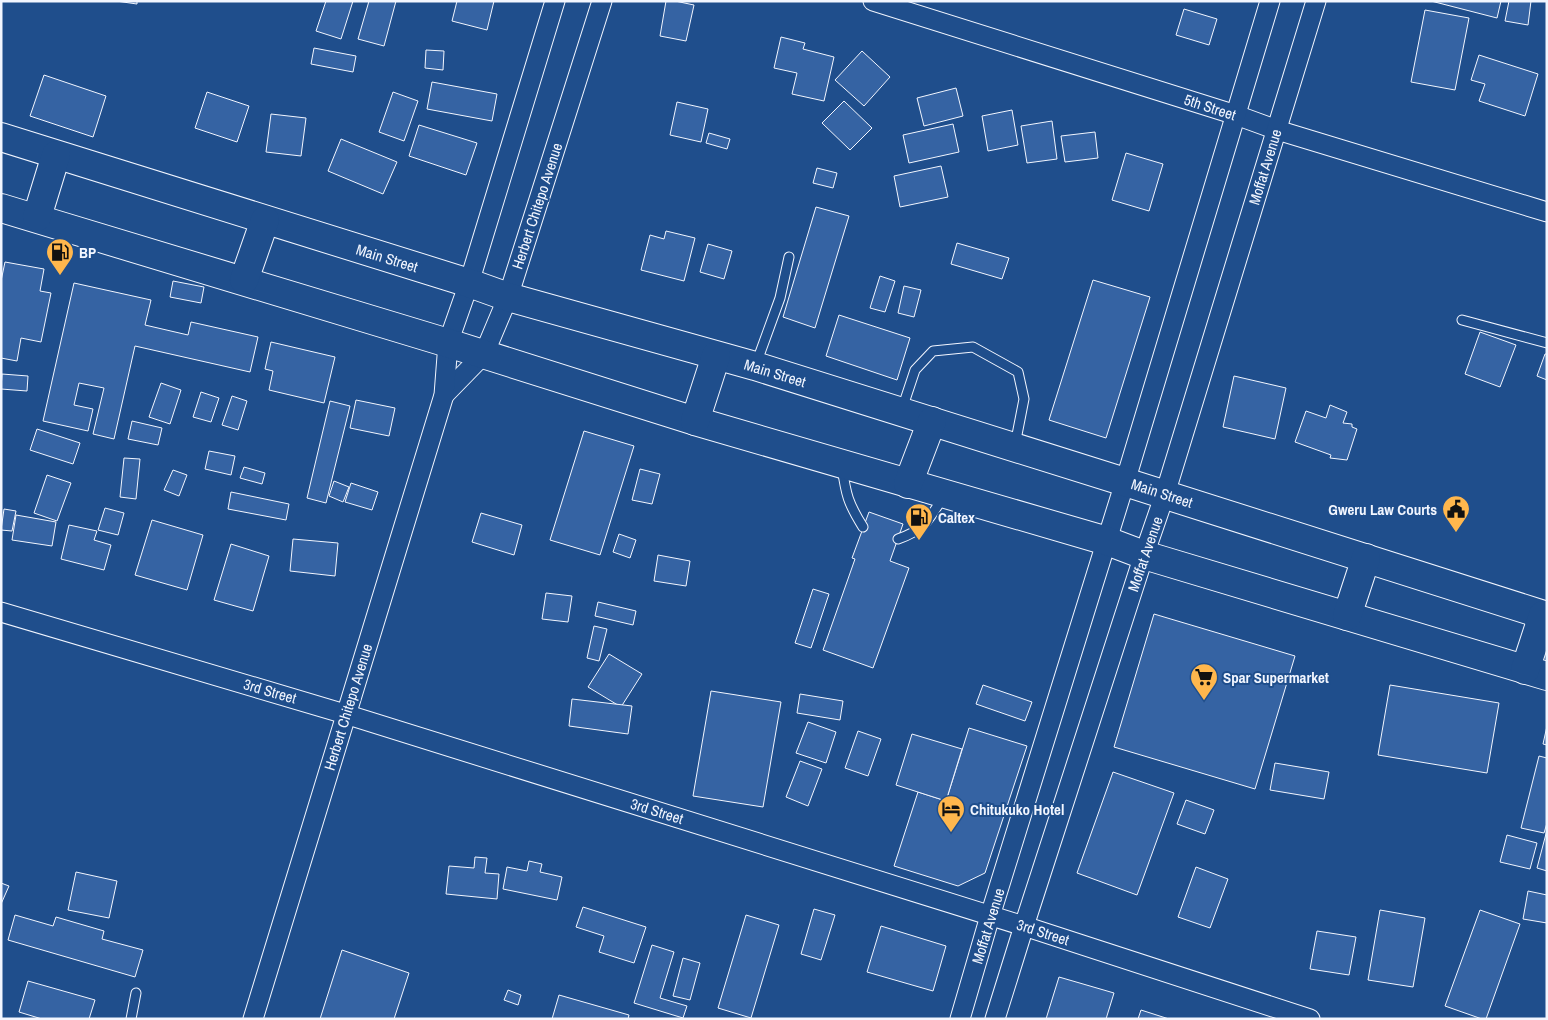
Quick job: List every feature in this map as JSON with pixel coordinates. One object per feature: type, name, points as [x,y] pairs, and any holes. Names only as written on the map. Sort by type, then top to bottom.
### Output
[{"type":"highway","name":"Main Street","points":[[1,137],[469,283],[508,297],[755,366],[1165,494],[1545,616]]},
{"type":"highway","points":[[37,217],[56,155]]},
{"type":"highway","points":[[1,208],[37,217],[484,354],[695,422],[1107,541],[1144,554],[1536,673],[1545,616]]},
{"type":"highway","points":[[244,280],[265,220]]},
{"type":"highway","points":[[695,422],[716,356]]},
{"type":"highway","points":[[908,484],[932,421]]},
{"type":"highway","points":[[1347,616],[1366,558]]},
{"type":"street","name":"Herbert Chitepo Avenue","points":[[253,1019],[444,395],[448,343],[469,283],[555,1]]},
{"type":"street","name":"Herbert Chitepo Avenue","points":[[444,395],[484,354],[508,297],[602,1]]},
{"type":"street","name":"5th Street","points":[[873,1],[1277,130],[1547,212]]},
{"type":"street","name":"Moffat Avenue","points":[[960,1019],[1270,1]]},
{"type":"street","name":"Moffat Avenue","points":[[995,1019],[1165,494],[1316,1]]},
{"type":"street","name":"3rd Street","points":[[1,612],[345,714],[1024,926],[1310,1019]]},
{"type":"lane","points":[[755,366],[780,298],[789,257]]},
{"type":"lane","points":[[1462,320],[1547,343]]},
{"type":"lane","points":[[901,412],[915,370],[933,351],[973,347],[1018,372],[1024,399],[1014,447]]},
{"type":"lane","points":[[841,463],[845,494],[864,527]]},
{"type":"lane","points":[[898,539],[913,534],[929,521],[944,495]]},
{"type":"lane","points":[[131,1019],[136,992]]},
{"type":"building","points":[[116,1],[137,1],[137,4]]},
{"type":"building","points":[[326,1],[353,1],[341,39],[316,31]]},
{"type":"building","points":[[369,1],[396,1],[384,46],[358,39]]},
{"type":"building","points":[[457,1],[494,1],[487,30],[452,21]]},
{"type":"building","points":[[666,1],[694,5],[686,41],[660,36]]},
{"type":"building","points":[[1431,1],[1501,1],[1497,18]]},
{"type":"building","points":[[1509,1],[1531,1],[1528,25],[1505,21]]},
{"type":"building","points":[[1184,9],[1217,19],[1209,45],[1176,35]]},
{"type":"building","points":[[1425,10],[1469,18],[1455,90],[1411,82]]},
{"type":"building","points":[[781,37],[805,43],[803,49],[834,57],[824,101],[792,94],[797,73],[774,68]]},
{"type":"building","points":[[314,48],[356,56],[353,72],[311,64]]},
{"type":"building","points":[[426,50],[444,51],[443,70],[425,68]]},
{"type":"building","points":[[862,51],[890,77],[864,106],[835,80]]},
{"type":"building","points":[[1479,55],[1538,74],[1525,116],[1479,101],[1485,84],[1471,80]]},
{"type":"building","points":[[44,75],[106,96],[93,137],[30,116]]},
{"type":"building","points":[[432,82],[497,94],[492,121],[427,109]]},
{"type":"building","points":[[956,88],[963,116],[924,126],[917,98]]},
{"type":"building","points":[[207,92],[249,106],[237,142],[195,128]]},
{"type":"building","points":[[393,92],[418,101],[404,141],[379,132]]},
{"type":"building","points":[[844,101],[872,128],[850,150],[822,123]]},
{"type":"building","points":[[677,102],[708,109],[701,142],[670,135]]},
{"type":"building","points":[[1012,110],[1018,145],[988,151],[982,116]]},
{"type":"building","points":[[271,114],[306,118],[301,156],[266,152]]},
{"type":"building","points":[[1052,121],[1057,159],[1027,163],[1021,126]]},
{"type":"building","points":[[953,124],[959,152],[909,163],[903,135]]},
{"type":"building","points":[[419,125],[477,143],[466,175],[409,156]]},
{"type":"building","points":[[1095,132],[1098,158],[1065,162],[1061,136]]},
{"type":"building","points":[[709,133],[730,139],[727,149],[706,143]]},
{"type":"building","points":[[341,139],[397,162],[383,194],[328,171]]},
{"type":"building","points":[[1126,153],[1163,164],[1149,211],[1112,200]]},
{"type":"building","points":[[941,166],[948,197],[900,207],[894,176]]},
{"type":"building","points":[[817,168],[837,173],[833,188],[813,183]]},
{"type":"building","points":[[816,207],[849,216],[815,328],[783,317]]},
{"type":"building","points":[[666,231],[695,238],[684,281],[641,270],[650,235],[664,239]]},
{"type":"building","points":[[957,243],[1009,258],[1002,279],[951,264]]},
{"type":"building","points":[[708,244],[732,251],[724,279],[700,272]]},
{"type":"building","points":[[5,262],[44,269],[40,291],[51,293],[41,342],[21,338],[17,361],[1,358],[1,281]]},
{"type":"building","points":[[880,276],[895,281],[885,312],[870,308]]},
{"type":"building","points":[[1093,280],[1150,297],[1106,438],[1049,420]]},
{"type":"building","points":[[173,281],[204,287],[201,303],[170,297]]},
{"type":"building","points":[[74,283],[151,300],[145,325],[188,335],[191,322],[258,337],[250,372],[135,346],[114,439],[93,434],[104,388],[79,383],[74,405],[93,409],[88,431],[43,421]]},
{"type":"building","points":[[904,286],[921,290],[914,317],[898,313]]},
{"type":"building","points":[[839,315],[910,338],[897,380],[826,356]]},
{"type":"building","points":[[1480,332],[1516,345],[1500,387],[1465,374]]},
{"type":"building","points":[[271,342],[335,357],[324,403],[269,390],[273,371],[265,369]]},
{"type":"building","points":[[1545,354],[1547,354],[1547,380],[1537,376]]},
{"type":"building","points":[[2,374],[28,376],[27,391],[1,389]]},
{"type":"building","points":[[1234,376],[1286,388],[1275,439],[1223,427]]},
{"type":"building","points":[[161,383],[181,390],[170,424],[149,417]]},
{"type":"building","points":[[201,392],[219,398],[211,422],[193,417]]},
{"type":"building","points":[[232,396],[247,401],[238,430],[222,425]]},
{"type":"building","points":[[356,400],[395,408],[389,436],[350,428]]},
{"type":"building","points":[[330,401],[350,406],[326,503],[307,498]]},
{"type":"building","points":[[1330,405],[1347,412],[1343,423],[1352,424],[1352,427],[1357,429],[1347,460],[1330,458],[1331,455],[1295,442],[1306,411],[1326,418]]},
{"type":"building","points":[[132,421],[162,428],[158,445],[128,439]]},
{"type":"building","points":[[37,429],[80,443],[73,464],[30,450]]},
{"type":"building","points":[[584,431],[634,446],[600,555],[550,540]]},
{"type":"building","points":[[209,451],[235,456],[231,475],[205,469]]},
{"type":"building","points":[[124,458],[140,459],[136,499],[120,497]]},
{"type":"building","points":[[244,467],[265,473],[262,484],[240,478]]},
{"type":"building","points":[[640,469],[660,474],[652,504],[632,500]]},
{"type":"building","points":[[173,470],[187,475],[179,496],[164,490]]},
{"type":"building","points":[[47,475],[71,483],[57,521],[34,513]]},
{"type":"building","points":[[334,481],[349,487],[343,502],[329,496]]},
{"type":"building","points":[[351,483],[378,492],[372,510],[345,502]]},
{"type":"building","points":[[231,492],[289,504],[286,520],[228,509]]},
{"type":"building","points":[[105,508],[124,513],[118,535],[98,530]]},
{"type":"building","points":[[4,509],[16,511],[12,531],[1,530]]},
{"type":"building","points":[[869,512],[903,524],[890,561],[909,568],[873,668],[823,650],[855,559],[852,558]]},
{"type":"building","points":[[481,513],[522,525],[514,555],[472,542]]},
{"type":"building","points":[[16,515],[56,522],[52,546],[12,540]]},
{"type":"building","points":[[152,520],[203,535],[187,590],[135,575]]},
{"type":"building","points":[[69,525],[97,531],[94,540],[111,545],[104,570],[61,559]]},
{"type":"building","points":[[619,534],[636,540],[630,558],[613,552]]},
{"type":"building","points":[[293,539],[338,543],[335,576],[290,571]]},
{"type":"building","points":[[231,544],[269,556],[253,611],[214,600]]},
{"type":"building","points":[[658,555],[690,561],[686,586],[654,581]]},
{"type":"building","points":[[813,589],[829,594],[811,648],[795,643]]},
{"type":"building","points":[[546,593],[572,596],[568,622],[542,619]]},
{"type":"building","points":[[598,602],[636,611],[633,625],[595,616]]},
{"type":"building","name":"Spar Supermarket","points":[[1154,614],[1295,656],[1255,789],[1114,747]]},
{"type":"building","points":[[594,626],[607,629],[599,661],[587,658]]},
{"type":"building","points":[[609,654],[642,674],[621,707],[588,687]]},
{"type":"building","points":[[983,685],[1032,702],[1025,721],[976,704]]},
{"type":"building","points":[[1390,685],[1499,703],[1487,773],[1378,755]]},
{"type":"building","points":[[711,691],[781,702],[763,807],[693,796]]},
{"type":"building","points":[[800,694],[843,701],[840,720],[797,713]]},
{"type":"building","points":[[572,699],[632,706],[628,734],[569,726]]},
{"type":"building","points":[[808,722],[836,732],[826,763],[796,753]]},
{"type":"building","points":[[1547,726],[1547,745],[1543,744]]},
{"type":"building","name":"Chitukuko Hotel","points":[[969,728],[1027,746],[985,873],[958,886],[894,866],[918,792],[946,801]]},
{"type":"building","points":[[858,731],[881,739],[868,776],[845,768]]},
{"type":"building","name":"Chitukuko Hotel","points":[[912,734],[962,749],[946,801],[896,785]]},
{"type":"building","points":[[1539,756],[1547,758],[1547,823],[1544,833],[1521,828]]},
{"type":"building","points":[[800,761],[822,769],[808,806],[786,797]]},
{"type":"building","points":[[1275,763],[1329,772],[1324,799],[1270,790]]},
{"type":"building","points":[[1113,772],[1174,793],[1137,895],[1077,873]]},
{"type":"building","points":[[1186,800],[1214,810],[1205,834],[1177,824]]},
{"type":"building","points":[[1547,830],[1547,871],[1537,868]]},
{"type":"building","points":[[1507,835],[1537,843],[1530,869],[1500,862]]},
{"type":"building","points":[[475,857],[487,858],[485,873],[499,874],[497,899],[446,894],[449,866],[474,868]]},
{"type":"building","points":[[529,861],[542,864],[540,872],[562,877],[557,900],[503,889],[507,867],[527,871]]},
{"type":"building","points":[[1196,867],[1228,879],[1210,928],[1178,917]]},
{"type":"building","points":[[76,872],[117,881],[109,918],[68,910]]},
{"type":"building","points":[[1,883],[9,886],[1,904]]},
{"type":"building","points":[[1528,891],[1547,895],[1547,923],[1523,919]]},
{"type":"building","points":[[583,907],[646,927],[634,963],[599,952],[604,936],[576,927]]},
{"type":"building","points":[[814,909],[835,915],[821,960],[801,954]]},
{"type":"building","points":[[1380,910],[1425,918],[1413,987],[1368,980]]},
{"type":"building","points":[[1480,910],[1520,924],[1486,1019],[1445,1006]]},
{"type":"building","points":[[15,915],[53,926],[56,917],[104,931],[102,939],[143,950],[135,977],[8,940]]},
{"type":"building","points":[[746,915],[779,925],[751,1018],[718,1008]]},
{"type":"building","points":[[881,926],[946,946],[933,991],[867,972]]},
{"type":"building","points":[[1317,931],[1356,937],[1349,975],[1310,969]]},
{"type":"building","points":[[652,945],[674,952],[660,998],[687,1006],[683,1018],[634,1003]]},
{"type":"building","points":[[342,950],[409,973],[394,1019],[320,1019]]},
{"type":"building","points":[[683,958],[700,963],[690,1000],[673,996]]},
{"type":"building","points":[[1059,977],[1114,993],[1106,1019],[1046,1019]]},
{"type":"building","points":[[28,981],[95,1000],[89,1019],[42,1019],[19,1012]]},
{"type":"building","points":[[508,990],[521,995],[518,1005],[504,1000]]},
{"type":"building","points":[[559,995],[629,1015],[628,1019],[552,1019]]},
{"type":"building","points":[[1141,1010],[1169,1019],[1138,1019]]},
{"type":"place","name":"BP","points":[[60,276]]},
{"type":"place","name":"Gweru Law Courts","points":[[1456,533]]},
{"type":"place","name":"Caltex","points":[[919,541]]},
{"type":"place","name":"Spar Supermarket","points":[[1204,701]]},
{"type":"place","name":"Chitukuko Hotel","points":[[951,833]]}]
